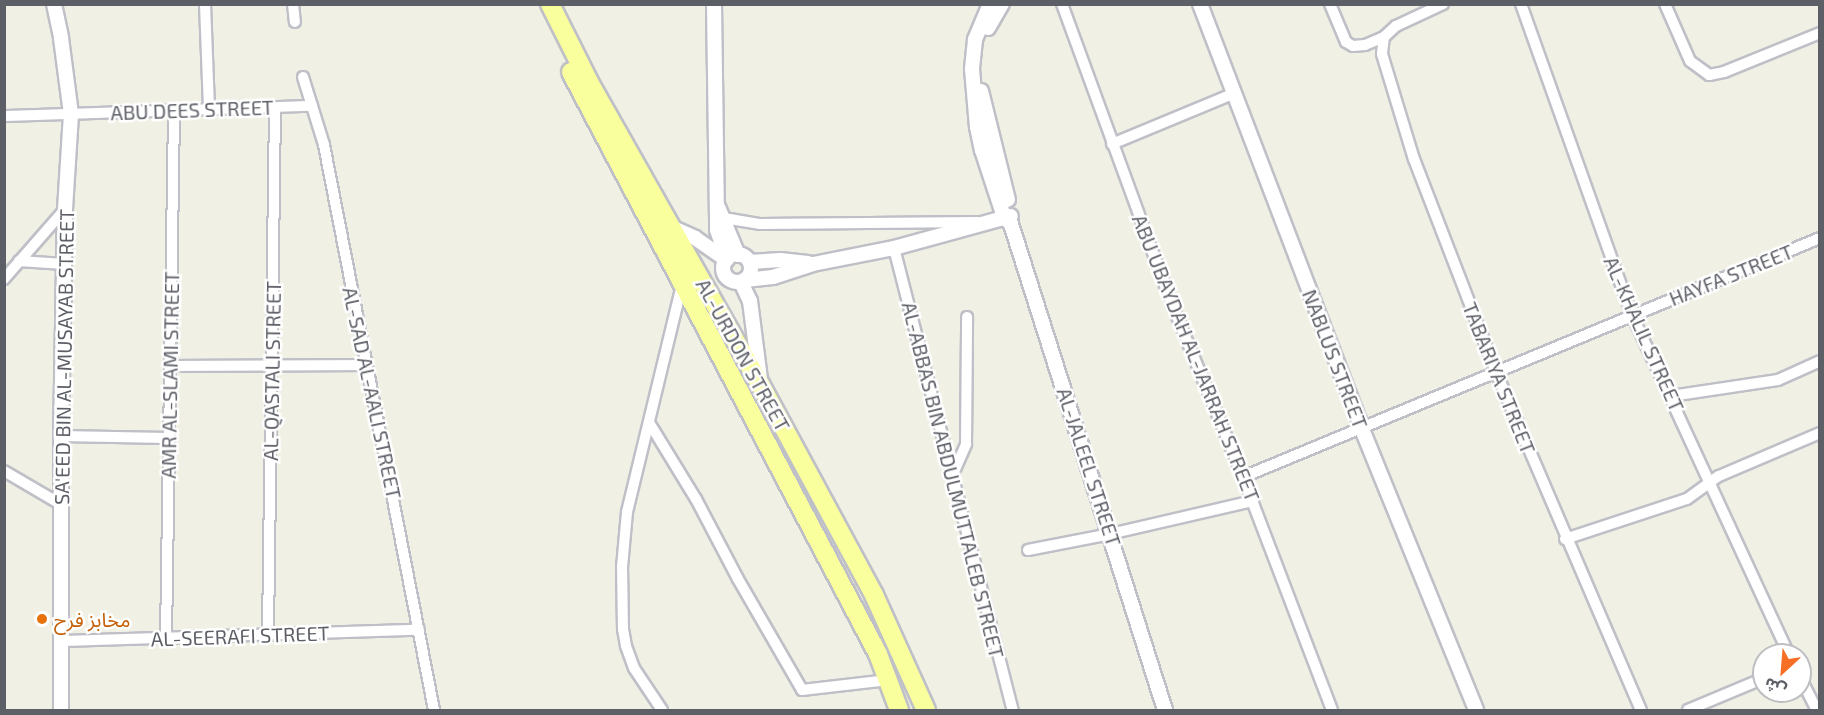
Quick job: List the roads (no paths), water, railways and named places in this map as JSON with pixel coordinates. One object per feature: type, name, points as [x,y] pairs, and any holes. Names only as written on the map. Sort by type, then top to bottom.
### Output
[{"type":"highway","name":"AL-URDON STREET","points":[[540,4],[591,114],[878,654],[899,711]]},
{"type":"highway","name":"AL-URDON STREET","points":[[550,4],[595,92],[760,384],[874,595],[926,711]]},
{"type":"street","name":"SA'EED BIN AL-MUSAYAB STREET","points":[[54,4],[71,114],[65,209],[61,436],[61,711]]},
{"type":"street","points":[[205,4],[209,109]]},
{"type":"street","points":[[293,4],[295,22]]},
{"type":"street","points":[[714,4],[720,214],[718,236],[735,259]]},
{"type":"street","name":"AL-JALEEL STREET","points":[[990,4],[975,40],[973,96],[982,150],[1009,219],[1165,711]]},
{"type":"street","name":"AL-JALEEL STREET","points":[[1002,4],[982,40],[980,76],[988,125],[1009,219]]},
{"type":"street","name":"ABU UBAYDAH AL-JARRAH STREET","points":[[1062,4],[1171,302],[1253,501],[1332,711]]},
{"type":"street","name":"NABLUS STREET","points":[[1200,4],[1362,429],[1476,711]]},
{"type":"street","points":[[1330,4],[1343,36],[1350,44],[1365,45],[1384,37],[1396,26],[1443,4]]},
{"type":"street","name":"AL-KHALIL STREET","points":[[1521,4],[1632,315],[1784,643]]},
{"type":"street","points":[[1665,4],[1690,61],[1709,75],[1724,72],[1820,33]]},
{"type":"street","name":"TABARIYA STREET","points":[[1384,37],[1382,54],[1414,159],[1496,372],[1565,538],[1641,711]]},
{"type":"street","name":"AL-SAD AL-AALI STREET","points":[[303,77],[324,145],[434,711]]},
{"type":"street","points":[[1112,144],[1233,94]]},
{"type":"street","name":"ABU DEES STREET","points":[[4,117],[312,106]]},
{"type":"street","name":"AL-QASTALI STREET","points":[[268,634],[275,108]]},
{"type":"street","name":"AMR AL-SLAMI STREET","points":[[166,639],[167,438],[172,366],[174,110]]},
{"type":"street","points":[[4,279],[65,209]]},
{"type":"street","points":[[720,214],[760,224],[990,222]]},
{"type":"street","points":[[735,259],[725,274],[732,281],[773,278],[813,264],[894,248],[1009,219]]},
{"type":"street","points":[[673,228],[735,259],[751,272],[743,281]]},
{"type":"street","name":"HAYFA STREET","points":[[1243,477],[1819,240]]},
{"type":"street","name":"AL-ABBAS BIN ABDULMUTTALEB STREET","points":[[894,248],[1013,711]]},
{"type":"street","points":[[735,259],[813,264]]},
{"type":"street","points":[[19,261],[64,264]]},
{"type":"street","points":[[743,281],[750,301],[760,384]]},
{"type":"street","points":[[662,711],[634,668],[623,629],[622,567],[627,512],[682,284]]},
{"type":"street","points":[[952,476],[966,444],[967,317]]},
{"type":"street","points":[[1671,396],[1778,380],[1820,361]]},
{"type":"street","points":[[172,366],[366,365]]},
{"type":"street","points":[[650,424],[696,499],[738,579],[802,690],[888,680]]},
{"type":"street","points":[[1565,538],[1687,499],[1731,470],[1820,433]]},
{"type":"street","points":[[61,436],[167,438]]},
{"type":"street","points":[[4,471],[62,505]]},
{"type":"street","points":[[1028,550],[1110,534],[1253,501]]},
{"type":"street","name":"AL-SEERAFI STREET","points":[[61,641],[419,630]]},
{"type":"street","points":[[1688,711],[1752,683]]},
{"type":"place","name":"مخابز فرح","points":[[42,619]]}]
